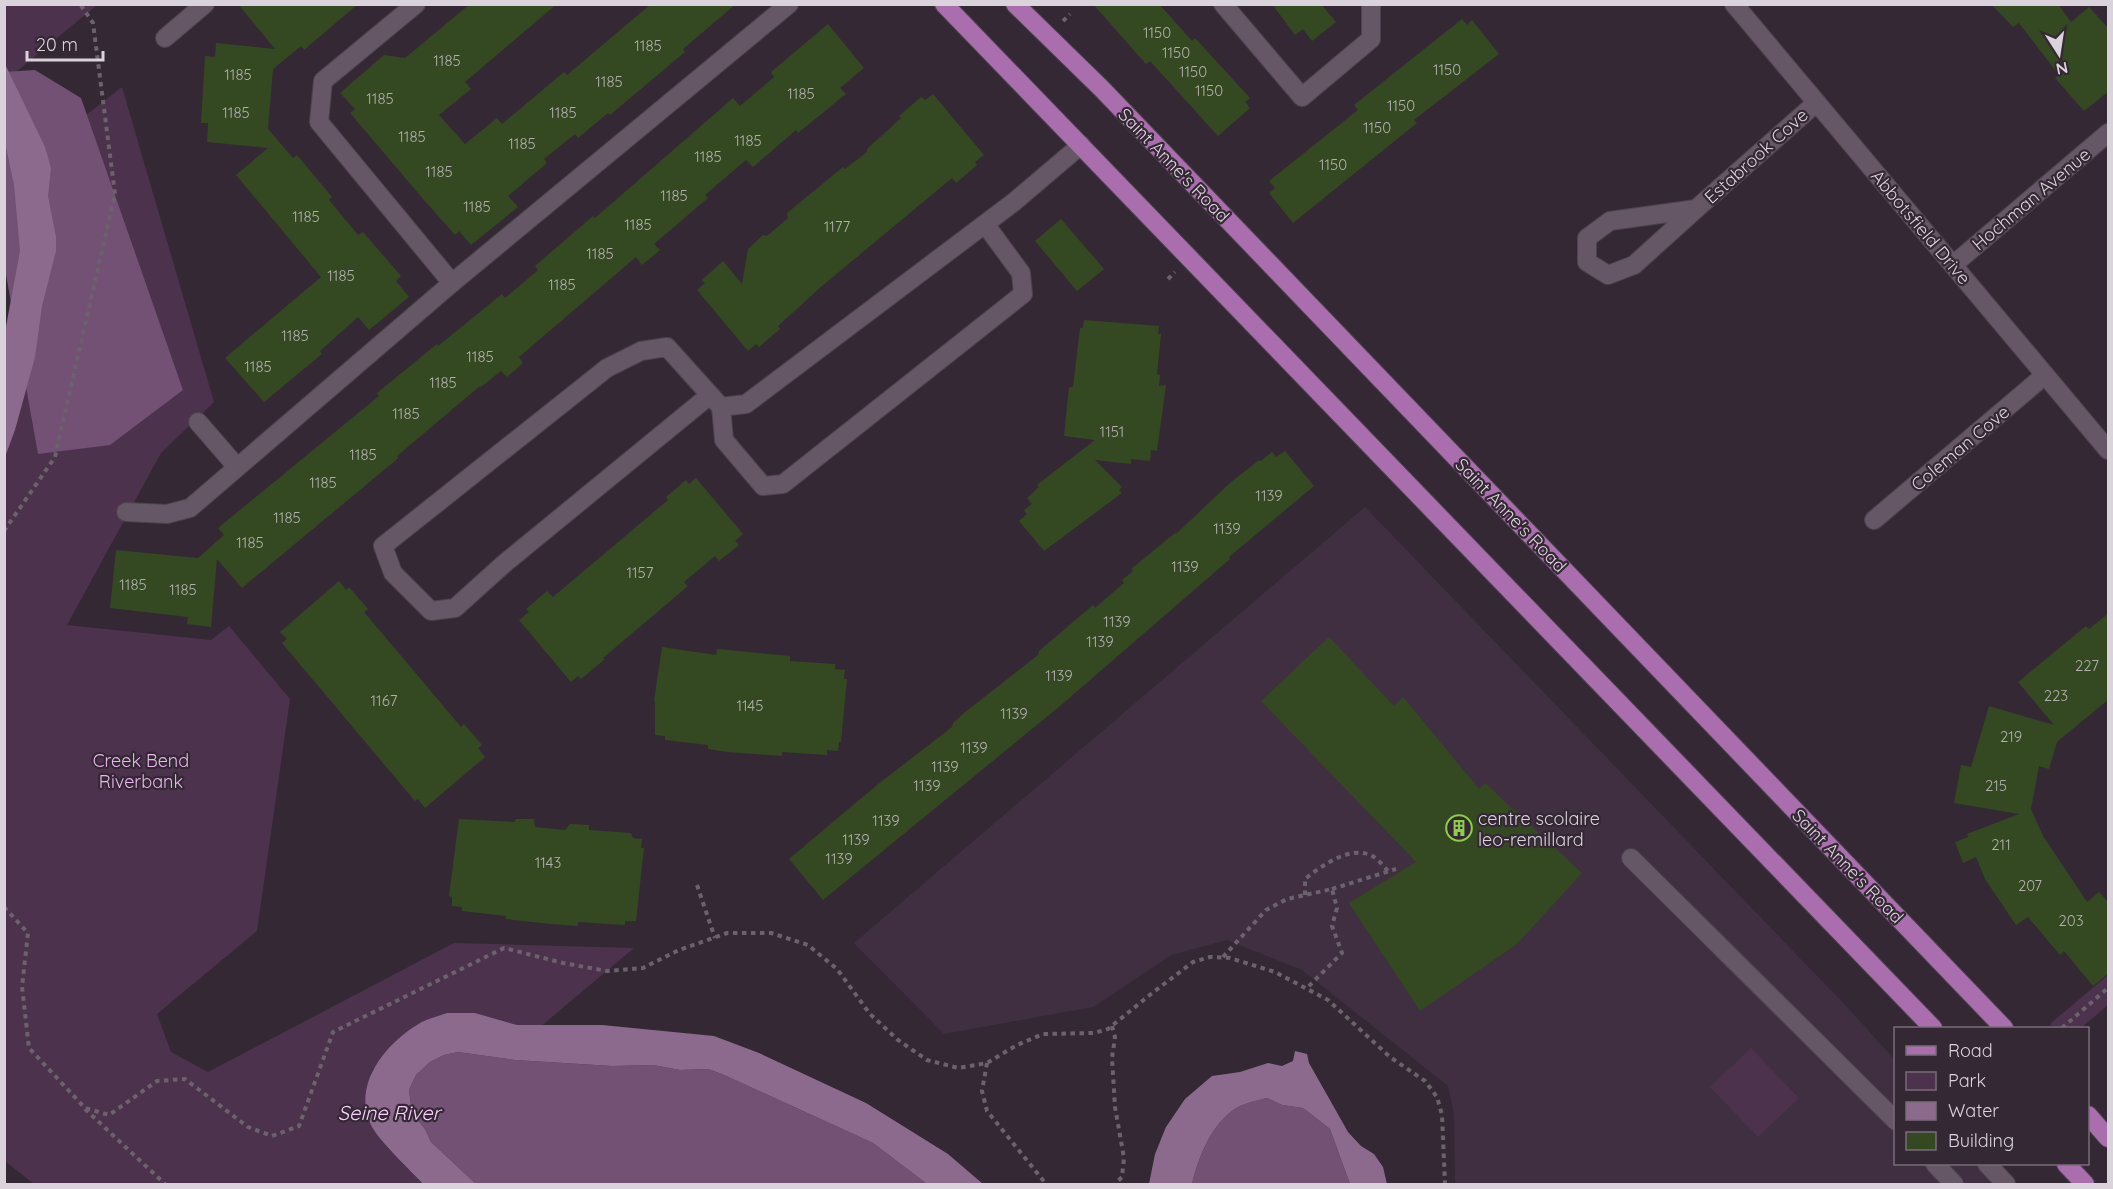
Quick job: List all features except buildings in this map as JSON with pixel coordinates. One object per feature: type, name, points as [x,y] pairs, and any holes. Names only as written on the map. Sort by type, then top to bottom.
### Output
[{"type":"main road","points":[[944,4],[1931,1027]]},
{"type":"main road","name":"Saint Anne's Road","points":[[1015,4],[1102,89],[2002,1027]]},
{"type":"main road","points":[[2089,1116],[2109,1138]]},
{"type":"main road","points":[[2067,1165],[2085,1185]]},
{"type":"street","points":[[165,38],[205,4]]},
{"type":"street","points":[[416,4],[323,81],[320,122],[452,283]]},
{"type":"street","points":[[126,512],[167,514],[190,508],[452,283],[789,4]]},
{"type":"street","points":[[1223,4],[1302,97],[1371,39],[1371,4]]},
{"type":"street","name":"Abbotsfield Drive","points":[[1734,4],[2109,450]]},
{"type":"street","name":"Estabrook Cove","points":[[1696,209],[1610,221],[1587,238],[1587,262],[1608,274],[1634,265],[1816,103]]},
{"type":"street","name":"Hochman Avenue","points":[[1953,265],[2109,133]]},
{"type":"street","points":[[985,224],[1021,273],[1023,294],[783,484],[763,486],[724,440],[715,401],[667,347],[641,351],[607,368],[383,546],[393,573],[431,610],[455,608],[505,563],[715,401],[746,404],[985,224],[1081,145]]},
{"type":"street","name":"Coleman Cove","points":[[1874,520],[2045,375]]},
{"type":"street","points":[[198,422],[237,467]]},
{"type":"street","points":[[1631,858],[1894,1119]]},
{"type":"street","points":[[1936,1165],[1954,1185]]},
{"type":"street","points":[[1988,1165],[2006,1185]]},
{"type":"path","points":[[4,531],[55,457],[115,194],[93,23],[80,4]]},
{"type":"path","points":[[1063,21],[1070,14]]},
{"type":"path","points":[[1168,279],[1175,272]]},
{"type":"path","points":[[1305,895],[1305,879],[1322,865],[1354,852],[1373,856],[1388,871]]},
{"type":"path","points":[[1222,958],[1266,910],[1287,899],[1332,889],[1396,868]]},
{"type":"path","points":[[697,885],[715,938]]},
{"type":"path","points":[[1307,988],[1342,953],[1332,926],[1337,908],[1332,889]]},
{"type":"path","points":[[4,907],[28,933],[22,987],[29,1048],[85,1108],[165,1185]]},
{"type":"path","points":[[85,1108],[110,1115],[157,1081],[185,1079],[248,1127],[272,1136],[299,1126],[333,1032],[504,948],[607,971],[643,968],[679,950],[727,933],[771,933],[808,945],[837,969],[870,1014],[898,1040],[927,1060],[958,1068],[987,1063],[1017,1045],[1043,1034],[1094,1032],[1112,1026],[1193,962],[1210,957],[1275,972],[1328,1000],[1390,1057],[1425,1081],[1437,1097],[1442,1115],[1445,1185]]},
{"type":"path","points":[[2064,1027],[2109,988]]},
{"type":"path","points":[[1112,1026],[1115,1037],[1112,1058],[1115,1107],[1124,1158],[1122,1176],[1116,1185]]},
{"type":"path","points":[[987,1063],[982,1091],[987,1111],[1046,1185]]},
{"type":"shaded area","points":[[35,70],[81,98],[183,390],[110,445],[38,454],[5,269],[4,72]]},
{"type":"shaded area","points":[[1365,507],[1848,1008],[1894,1059],[1894,1165],[1990,1165],[2008,1184],[1455,1184],[1454,1114],[1448,1086],[1302,970],[1227,940],[1171,955],[1093,1007],[944,1034],[854,943]]},
{"type":"shaded area","points":[[458,1052],[515,1060],[612,1066],[653,1065],[680,1070],[708,1069],[873,1143],[927,1184],[476,1184],[431,1142],[425,1129],[412,1113],[409,1090],[416,1075],[430,1062],[444,1055]]},
{"type":"shaded area","points":[[1267,1098],[1282,1105],[1303,1108],[1330,1129],[1350,1184],[1192,1184],[1206,1144],[1217,1126],[1240,1106]]},
{"type":"green space","points":[[4,5],[97,5],[10,77],[5,64]]},
{"type":"green space","name":"Creek Bend Riverbank","points":[[122,87],[214,402],[161,453],[67,625],[211,640],[229,626],[290,699],[257,931],[157,1014],[171,1052],[208,1072],[454,943],[634,948],[540,1027],[517,1025],[475,1013],[373,1069],[366,1098],[370,1123],[391,1151],[423,1184],[34,1184],[5,1161],[4,457],[15,430],[45,147]]},
{"type":"green space","points":[[2108,975],[2108,1005],[2082,1027],[2054,1027],[2050,1024]]},
{"type":"green space","points":[[1751,1048],[1799,1098],[1758,1137],[1710,1087]]},
{"type":"water","points":[[5,64],[45,147],[51,168],[48,196],[56,237],[56,251],[42,306],[35,357],[15,430],[5,457],[5,332],[20,251],[14,185],[5,142]]},
{"type":"water","name":"Seine River","points":[[447,1013],[475,1013],[517,1025],[602,1025],[714,1036],[759,1053],[866,1103],[948,1154],[983,1184],[927,1184],[873,1143],[708,1069],[680,1070],[653,1065],[612,1066],[515,1060],[458,1052],[444,1055],[430,1062],[416,1075],[409,1090],[412,1113],[425,1129],[431,1142],[476,1184],[423,1184],[387,1147],[371,1125],[366,1110],[366,1096],[374,1068],[393,1044],[420,1023]]},
{"type":"water","points":[[1295,1051],[1307,1054],[1309,1063],[1348,1132],[1361,1146],[1374,1154],[1383,1167],[1387,1184],[1350,1184],[1330,1129],[1303,1108],[1282,1105],[1267,1098],[1240,1106],[1217,1126],[1206,1144],[1192,1184],[1149,1184],[1155,1154],[1166,1127],[1185,1099],[1212,1076],[1240,1072],[1268,1063],[1282,1066],[1293,1061]]},
{"type":"place","name":"centre scolaire leo-remillard","points":[[1459,828]]}]
